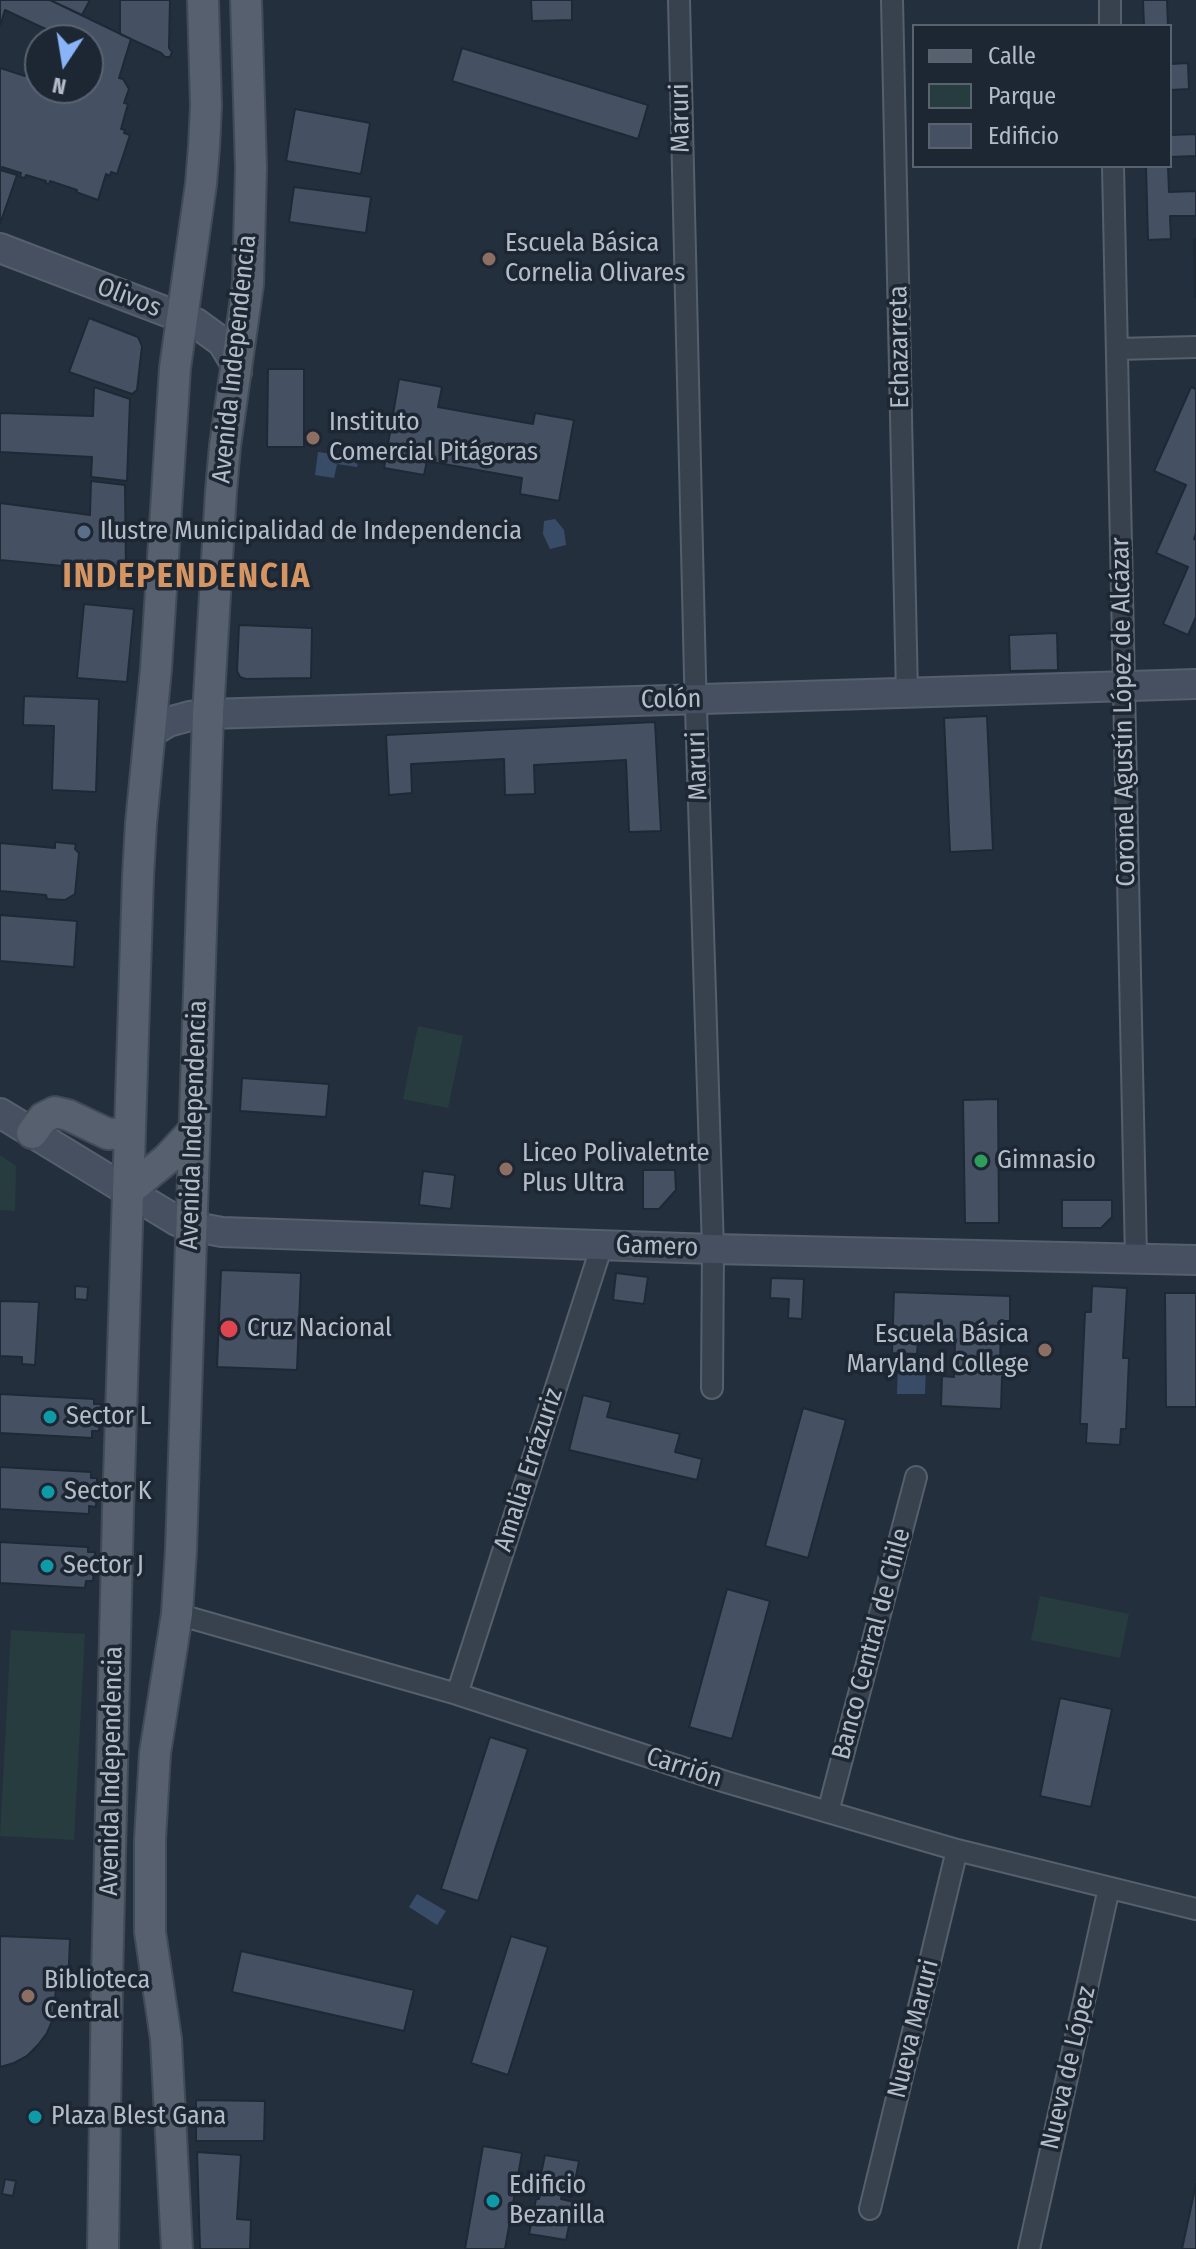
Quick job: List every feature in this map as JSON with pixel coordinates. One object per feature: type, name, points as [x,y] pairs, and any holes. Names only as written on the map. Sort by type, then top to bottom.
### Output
[{"type":"main road","name":"Avenida Independencia","points":[[103,2249],[118,1510],[138,864],[175,368],[204,147],[203,0]]},
{"type":"main road","name":"Avenida Independencia","points":[[177,2249],[166,2039],[153,1961],[150,1840],[155,1753],[177,1614],[208,714],[221,491],[247,294],[250,248],[246,0]]},
{"type":"main road","points":[[32,1133],[43,1118],[55,1112],[108,1134],[130,1133]]},
{"type":"main road","points":[[128,1191],[167,1159],[193,1131]]},
{"type":"street","name":"Maruri","points":[[679,0],[713,1249],[712,1388]]},
{"type":"street","name":"Echazarreta","points":[[892,0],[907,694]]},
{"type":"street","points":[[1110,0],[1110,24]]},
{"type":"street","name":"Coronel Agustín López de Alcázar","points":[[1113,168],[1136,1258]]},
{"type":"street","name":"Olivos","points":[[0,248],[206,329],[222,342],[237,372]]},
{"type":"street","points":[[1117,349],[1196,347]]},
{"type":"street","name":"Colón","points":[[150,733],[168,722],[208,714],[1196,684]]},
{"type":"street","name":"Gamero","points":[[0,1113],[177,1221],[222,1232],[713,1249],[1196,1260]]},
{"type":"street","name":"Amalia Errázuriz","points":[[457,1694],[602,1245]]},
{"type":"street","name":"Banco Central de Chile","points":[[828,1812],[916,1477]]},
{"type":"street","name":"Carrión","points":[[177,1614],[457,1694],[726,1782],[957,1850],[1196,1909]]},
{"type":"street","name":"Nueva Maruri","points":[[870,2209],[957,1850]]},
{"type":"street","name":"Nueva de López","points":[[1029,2249],[1109,1888]]},
{"type":"green space","points":[[418,1026],[463,1036],[448,1108],[403,1099]]},
{"type":"green space","points":[[0,1155],[16,1166],[15,1211],[0,1210]]},
{"type":"green space","points":[[1040,1596],[1129,1614],[1120,1658],[1031,1640]]},
{"type":"green space","points":[[11,1630],[85,1634],[74,1840],[0,1836]]},
{"type":"water","points":[[318,452],[359,458],[357,467],[337,464],[334,478],[315,475]]},
{"type":"water","points":[[555,519],[564,530],[566,545],[550,549],[543,534],[544,521]]},
{"type":"water","points":[[898,1364],[926,1364],[925,1394],[897,1394]]},
{"type":"water","points":[[417,1894],[446,1911],[437,1925],[409,1907]]},
{"type":"building","points":[[0,0],[50,0],[100,24],[35,24],[5,10],[0,26]]},
{"type":"building","points":[[50,0],[90,0],[82,15]]},
{"type":"building","points":[[120,0],[170,0],[170,57],[120,34]]},
{"type":"building","points":[[531,0],[572,0],[572,20],[532,21]]},
{"type":"building","points":[[1143,0],[1167,0],[1168,24],[1144,24]]},
{"type":"building","points":[[104,26],[131,39],[119,78],[129,89],[121,129],[130,135],[117,174],[106,174],[98,200],[50,181],[49,184],[26,175],[25,178],[20,177],[21,173],[2,167],[0,170],[0,68],[24,76],[24,104],[104,104]]},
{"type":"building","points":[[462,48],[648,105],[638,139],[452,81]]},
{"type":"building","points":[[1188,63],[1189,89],[1172,90],[1172,64]]},
{"type":"building","points":[[295,109],[370,123],[361,174],[286,161]]},
{"type":"building","points":[[1196,134],[1196,156],[1172,157],[1172,135]]},
{"type":"building","points":[[1146,168],[1168,168],[1169,192],[1196,191],[1196,216],[1170,216],[1171,239],[1148,240]]},
{"type":"building","points":[[0,170],[17,175],[0,224]]},
{"type":"building","points":[[294,187],[371,197],[366,233],[289,222]]},
{"type":"building","points":[[1196,239],[1196,297],[1195,297]]},
{"type":"building","points":[[89,318],[138,337],[142,346],[137,390],[132,394],[69,372]]},
{"type":"building","points":[[268,369],[304,369],[304,447],[267,447]]},
{"type":"building","points":[[399,379],[442,387],[438,407],[533,424],[535,413],[574,420],[559,501],[520,494],[522,478],[427,461],[424,475],[384,468]]},
{"type":"building","points":[[94,387],[130,399],[127,481],[91,477],[92,457],[0,452],[0,413],[93,416]]},
{"type":"building","points":[[1191,387],[1196,389],[1196,617],[1188,635],[1163,624],[1188,567],[1156,553],[1186,485],[1154,471]]},
{"type":"building","points":[[91,481],[125,485],[126,572],[0,560],[0,503],[90,515]]},
{"type":"building","points":[[84,604],[134,609],[127,682],[77,678]]},
{"type":"building","points":[[239,625],[312,628],[311,678],[240,677],[237,671]]},
{"type":"building","points":[[1057,633],[1058,670],[1010,671],[1009,635]]},
{"type":"building","points":[[24,696],[99,699],[96,792],[52,790],[54,726],[23,725]]},
{"type":"building","points":[[987,716],[993,850],[950,852],[944,718]]},
{"type":"building","points":[[655,722],[661,831],[629,832],[626,760],[534,765],[535,794],[505,795],[504,759],[411,764],[412,793],[389,795],[386,735]]},
{"type":"building","points":[[55,842],[76,844],[75,849],[79,853],[75,894],[65,900],[0,891],[0,843],[55,848]]},
{"type":"building","points":[[0,915],[77,921],[74,967],[0,961]]},
{"type":"building","points":[[242,1078],[329,1084],[326,1117],[240,1111]]},
{"type":"building","name":"Gimnasio","points":[[998,1099],[999,1223],[965,1223],[963,1100]]},
{"type":"building","points":[[643,1170],[675,1170],[676,1190],[659,1209],[643,1209]]},
{"type":"building","points":[[423,1171],[455,1175],[451,1209],[419,1205]]},
{"type":"building","points":[[1062,1200],[1112,1200],[1112,1217],[1101,1228],[1062,1228]]},
{"type":"building","points":[[221,1270],[301,1273],[297,1370],[217,1367]]},
{"type":"building","points":[[616,1273],[648,1277],[644,1304],[613,1300]]},
{"type":"building","points":[[771,1278],[804,1279],[802,1319],[788,1318],[789,1299],[770,1298]]},
{"type":"building","points":[[75,1286],[88,1287],[87,1300],[75,1299]]},
{"type":"building","points":[[1092,1286],[1127,1288],[1123,1358],[1129,1358],[1126,1429],[1121,1429],[1120,1445],[1086,1443],[1087,1424],[1080,1424],[1085,1312],[1091,1312]]},
{"type":"building","points":[[894,1292],[1010,1296],[1010,1321],[1001,1321],[1000,1367],[1005,1367],[1001,1409],[941,1406],[942,1376],[954,1377],[955,1343],[918,1342],[917,1354],[892,1353]]},
{"type":"building","points":[[1165,1293],[1196,1293],[1196,1407],[1166,1407]]},
{"type":"building","points":[[0,1301],[39,1302],[35,1365],[22,1364],[22,1357],[0,1356]]},
{"type":"building","name":"Sector L","points":[[0,1394],[94,1399],[94,1404],[101,1404],[99,1431],[92,1431],[92,1438],[0,1433]]},
{"type":"building","points":[[583,1395],[611,1402],[607,1417],[680,1434],[675,1452],[702,1459],[697,1480],[569,1450]]},
{"type":"building","points":[[803,1408],[846,1420],[808,1558],[765,1546]]},
{"type":"building","name":"Sector K","points":[[0,1467],[91,1472],[91,1478],[97,1478],[96,1507],[89,1506],[89,1514],[0,1509]]},
{"type":"building","name":"Sector J","points":[[0,1542],[88,1547],[88,1552],[95,1552],[93,1581],[86,1581],[85,1588],[0,1583]]},
{"type":"building","points":[[727,1589],[770,1601],[732,1739],[689,1727]]},
{"type":"building","points":[[1060,1698],[1112,1709],[1091,1807],[1040,1796]]},
{"type":"building","points":[[490,1737],[528,1749],[478,1901],[441,1889]]},
{"type":"building","name":"Biblioteca Central","points":[[0,1936],[70,1939],[68,1988],[56,1988],[53,2019],[47,2033],[27,2056],[0,2067]]},
{"type":"building","points":[[511,1936],[548,1947],[508,2075],[471,2063]]},
{"type":"building","points":[[241,1951],[414,1990],[404,2031],[232,1992]]},
{"type":"building","points":[[196,2100],[265,2101],[264,2141],[196,2141]]},
{"type":"building","name":"Edificio Bezanilla","points":[[483,2146],[522,2153],[505,2249],[465,2249]]},
{"type":"building","points":[[197,2152],[241,2155],[237,2219],[251,2220],[250,2249],[200,2249]]},
{"type":"building","points":[[545,2155],[579,2161],[572,2197],[562,2195],[561,2199],[574,2202],[566,2240],[529,2234],[536,2199],[539,2199],[541,2190],[538,2189]]},
{"type":"building","points":[[5,2179],[16,2181],[13,2196],[2,2194]]},
{"type":"building","points":[[1196,2184],[1196,2249],[1182,2249]]},
{"type":"place","name":"Escuela Básica Cornelia Olivares","points":[[489,259]]},
{"type":"place","name":"Instituto Comercial Pitágoras","points":[[313,438]]},
{"type":"place","name":"Ilustre Municipalidad de Independencia","points":[[84,532]]},
{"type":"place","name":"Gimnasio","points":[[981,1161]]},
{"type":"place","name":"Liceo Polivaletnte Plus Ultra","points":[[506,1169]]},
{"type":"place","name":"Cruz Nacional","points":[[229,1329]]},
{"type":"place","name":"Escuela Básica Maryland College","points":[[1045,1350]]},
{"type":"place","name":"Sector L","points":[[50,1417]]},
{"type":"place","name":"Sector K","points":[[48,1492]]},
{"type":"place","name":"Sector J","points":[[47,1566]]},
{"type":"place","name":"Biblioteca Central","points":[[28,1996]]},
{"type":"place","name":"Plaza Blest Gana","points":[[35,2117]]},
{"type":"place","name":"Edificio Bezanilla","points":[[493,2201]]},
{"type":"district","name":"INDEPENDENCIA","points":[[187,578]]}]
